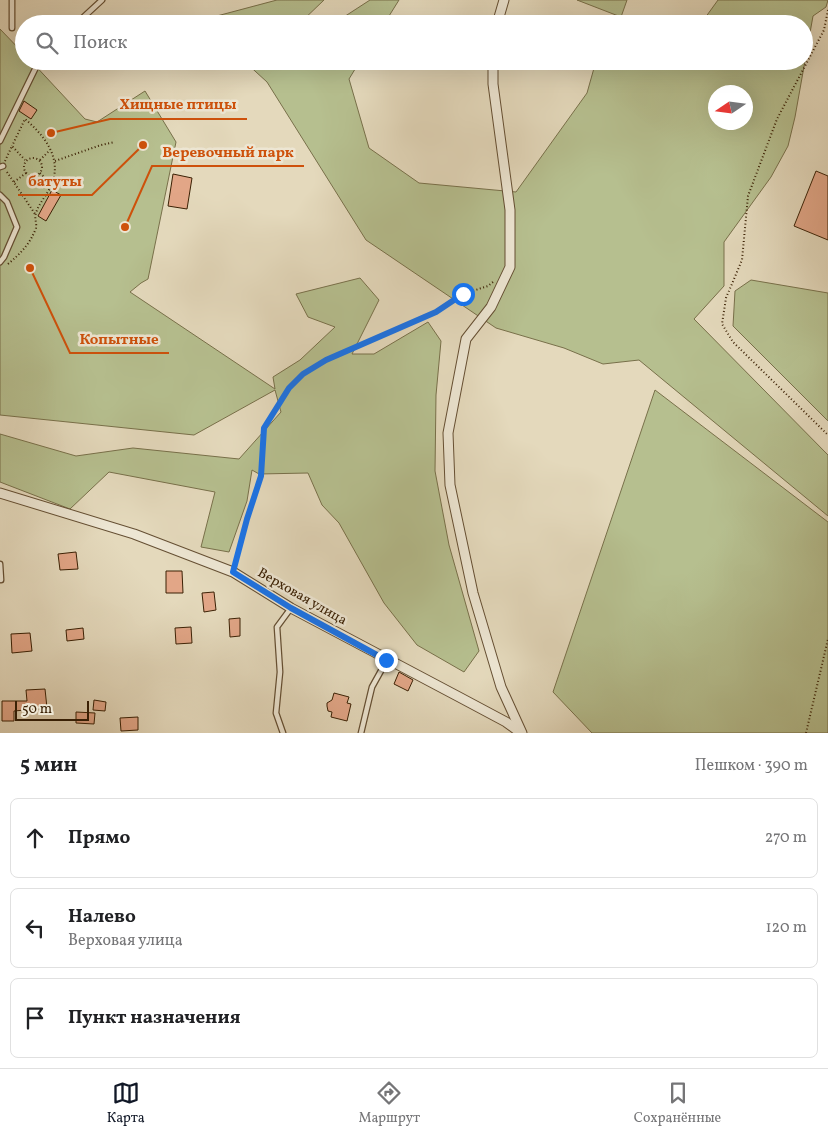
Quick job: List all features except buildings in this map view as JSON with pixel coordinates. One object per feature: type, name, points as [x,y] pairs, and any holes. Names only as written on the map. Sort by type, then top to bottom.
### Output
[{"type":"street","points":[[500,15],[504,0]]},
{"type":"street","points":[[493,70],[493,84],[510,210],[510,267],[490,307],[466,339],[448,433],[450,485],[473,593],[501,688],[521,733]]},
{"type":"street","name":"Верховая улица","points":[[0,493],[134,534],[233,572],[291,608],[506,722],[521,733]]},
{"type":"lane","points":[[12,0],[12,28]]},
{"type":"lane","points":[[86,15],[102,0]]},
{"type":"lane","points":[[0,141],[35,70]]},
{"type":"lane","points":[[0,195],[7,202],[17,227],[0,262]]},
{"type":"lane","points":[[0,564],[1,580]]},
{"type":"lane","points":[[283,733],[276,713],[280,672],[277,627],[291,608]]},
{"type":"lane","points":[[361,733],[372,687],[386,660]]},
{"type":"path","points":[[813,51],[824,30],[828,10]]},
{"type":"path","points":[[803,70],[777,119],[748,196],[742,260],[726,298],[722,324],[733,342],[828,435]]},
{"type":"path","points":[[6,266],[25,249],[37,226],[35,214],[14,182],[1,167],[25,119],[44,139],[55,161],[51,185],[35,214]]},
{"type":"path","points":[[55,161],[115,142]]},
{"type":"path","points":[[12,146],[26,160]]},
{"type":"path","points":[[40,160],[50,150]]},
{"type":"path","points":[[26,160],[33,157],[40,160],[43,166],[40,174]]},
{"type":"path","points":[[26,160],[24,167],[26,173]]},
{"type":"path","points":[[26,173],[34,176],[40,174]]},
{"type":"path","points":[[14,182],[26,173]]},
{"type":"path","points":[[40,174],[51,185]]},
{"type":"path","points":[[233,572],[261,476],[264,428],[289,388],[303,374],[326,360],[436,312],[463,294],[488,286],[495,280]]},
{"type":"path","points":[[806,733],[828,638]]},
{"type":"green space","points":[[277,0],[324,0],[308,15],[221,15]]},
{"type":"green space","points":[[370,0],[399,0],[390,15],[347,15]]},
{"type":"green space","points":[[577,0],[627,0],[622,15],[616,15]]},
{"type":"green space","points":[[718,0],[828,0],[826,7],[813,16],[707,15]]},
{"type":"green space","points":[[0,29],[15,45],[15,70],[39,70],[85,119],[97,122],[145,91],[176,142],[148,279],[130,292],[275,389],[273,377],[300,360],[335,327],[308,317],[296,294],[360,278],[379,300],[352,354],[374,354],[428,322],[441,341],[436,395],[435,471],[449,545],[479,651],[464,672],[417,645],[384,603],[339,523],[322,505],[308,473],[259,474],[252,470],[247,501],[229,552],[201,547],[215,492],[109,472],[70,509],[0,482],[0,434],[76,456],[133,448],[239,459],[281,412],[275,390],[194,435],[0,415]]},
{"type":"green space","points":[[254,70],[354,70],[349,79],[369,148],[419,183],[516,192],[587,93],[593,70],[803,70],[788,146],[771,177],[724,242],[724,286],[694,319],[828,455],[828,516],[639,360],[603,364],[564,348],[496,328],[366,240],[267,82]]},
{"type":"green space","points":[[751,280],[828,293],[828,421],[733,326],[735,291]]},
{"type":"green space","points":[[655,390],[828,522],[828,733],[592,733],[553,692]]},
{"type":"place","name":"Хищные птицы","points":[[51,133]]},
{"type":"place","name":"батуты","points":[[143,145]]},
{"type":"place","name":"Веревочный парк","points":[[125,227]]},
{"type":"place","name":"Копытные","points":[[30,268]]},
{"type":"route","points":[[386,660],[291,608],[233,572],[261,476],[264,428],[289,388],[303,374],[326,360],[436,312],[463,294]]}]
